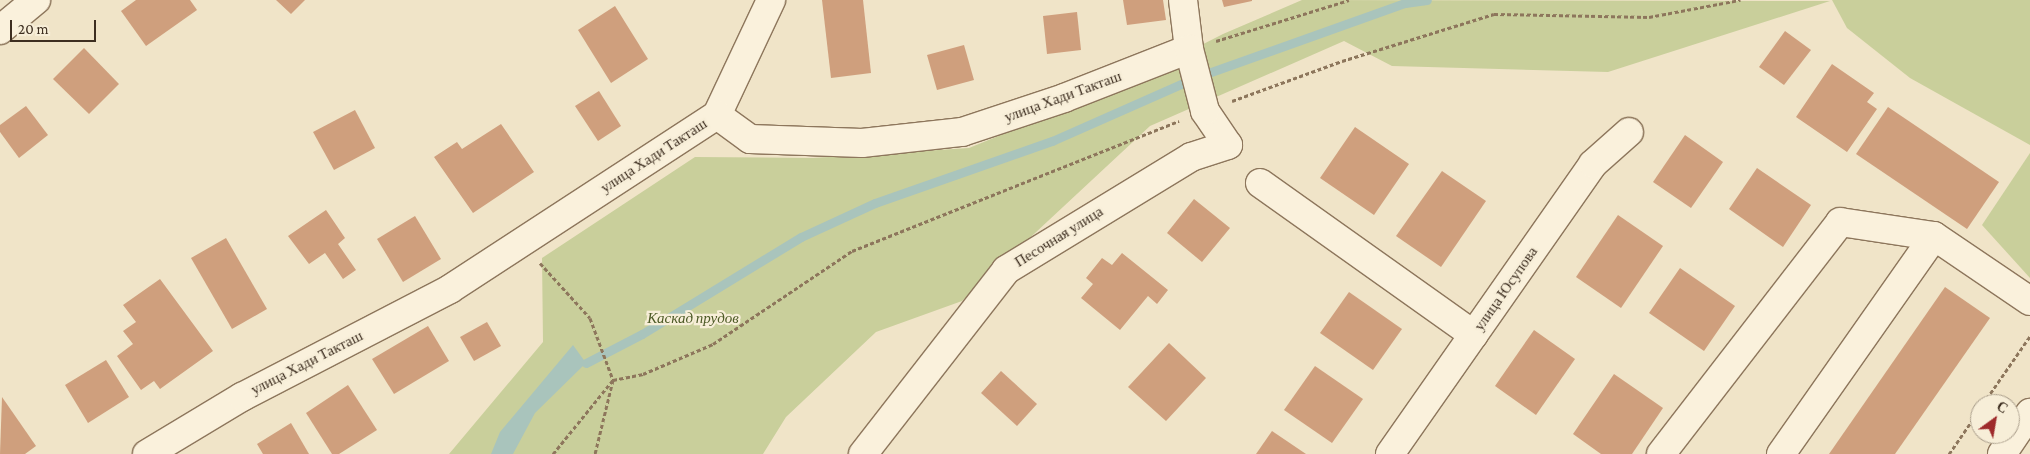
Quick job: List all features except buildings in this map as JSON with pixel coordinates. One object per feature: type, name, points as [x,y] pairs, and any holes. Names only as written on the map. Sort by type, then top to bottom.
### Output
[{"type":"street","points":[[0,30],[36,0]]},
{"type":"street","points":[[717,115],[771,0]]},
{"type":"street","points":[[1183,0],[1189,49],[1205,111]]},
{"type":"street","name":"улица Хади Такташ","points":[[147,454],[242,397],[450,290],[717,115],[750,139],[862,143],[962,132],[1064,98],[1189,49]]},
{"type":"street","name":"Песочная улица","points":[[863,454],[1006,270],[1190,157],[1228,145],[1205,111]]},
{"type":"street","name":"улица Юсупова","points":[[1390,454],[1593,164],[1629,132]]},
{"type":"street","points":[[1260,184],[1474,334]]},
{"type":"street","points":[[1661,454],[1840,222],[1934,236],[2030,301]]},
{"type":"street","points":[[1780,454],[1934,236]]},
{"type":"street","points":[[2002,454],[2030,413]]},
{"type":"path","points":[[1189,49],[1349,0]]},
{"type":"path","points":[[553,454],[613,380],[643,374],[713,344],[852,251],[932,216],[1205,111],[1342,61],[1494,14],[1649,17],[1740,0]]},
{"type":"path","points":[[522,242],[590,318],[613,380],[595,454]]},
{"type":"path","points":[[1990,394],[2030,336]]},
{"type":"path","points":[[1949,454],[1970,423]]},
{"type":"green space","name":"Каскад прудов","points":[[1302,0],[1830,1],[1608,72],[1392,66],[1344,41],[1150,126],[962,301],[876,332],[786,417],[763,454],[449,454],[543,342],[542,258],[695,157],[813,158],[969,148],[1123,85],[1223,34]]},
{"type":"green space","points":[[1832,0],[2030,0],[2030,145],[1910,78],[1847,28]]},
{"type":"green space","points":[[2030,153],[2030,278],[1982,225]]},
{"type":"water","points":[[573,345],[586,363],[535,413],[513,454],[491,454],[500,432]]},
{"type":"waterway","points":[[586,363],[642,334],[801,237],[875,203],[1052,141],[1197,77],[1405,3],[1427,0]]}]
